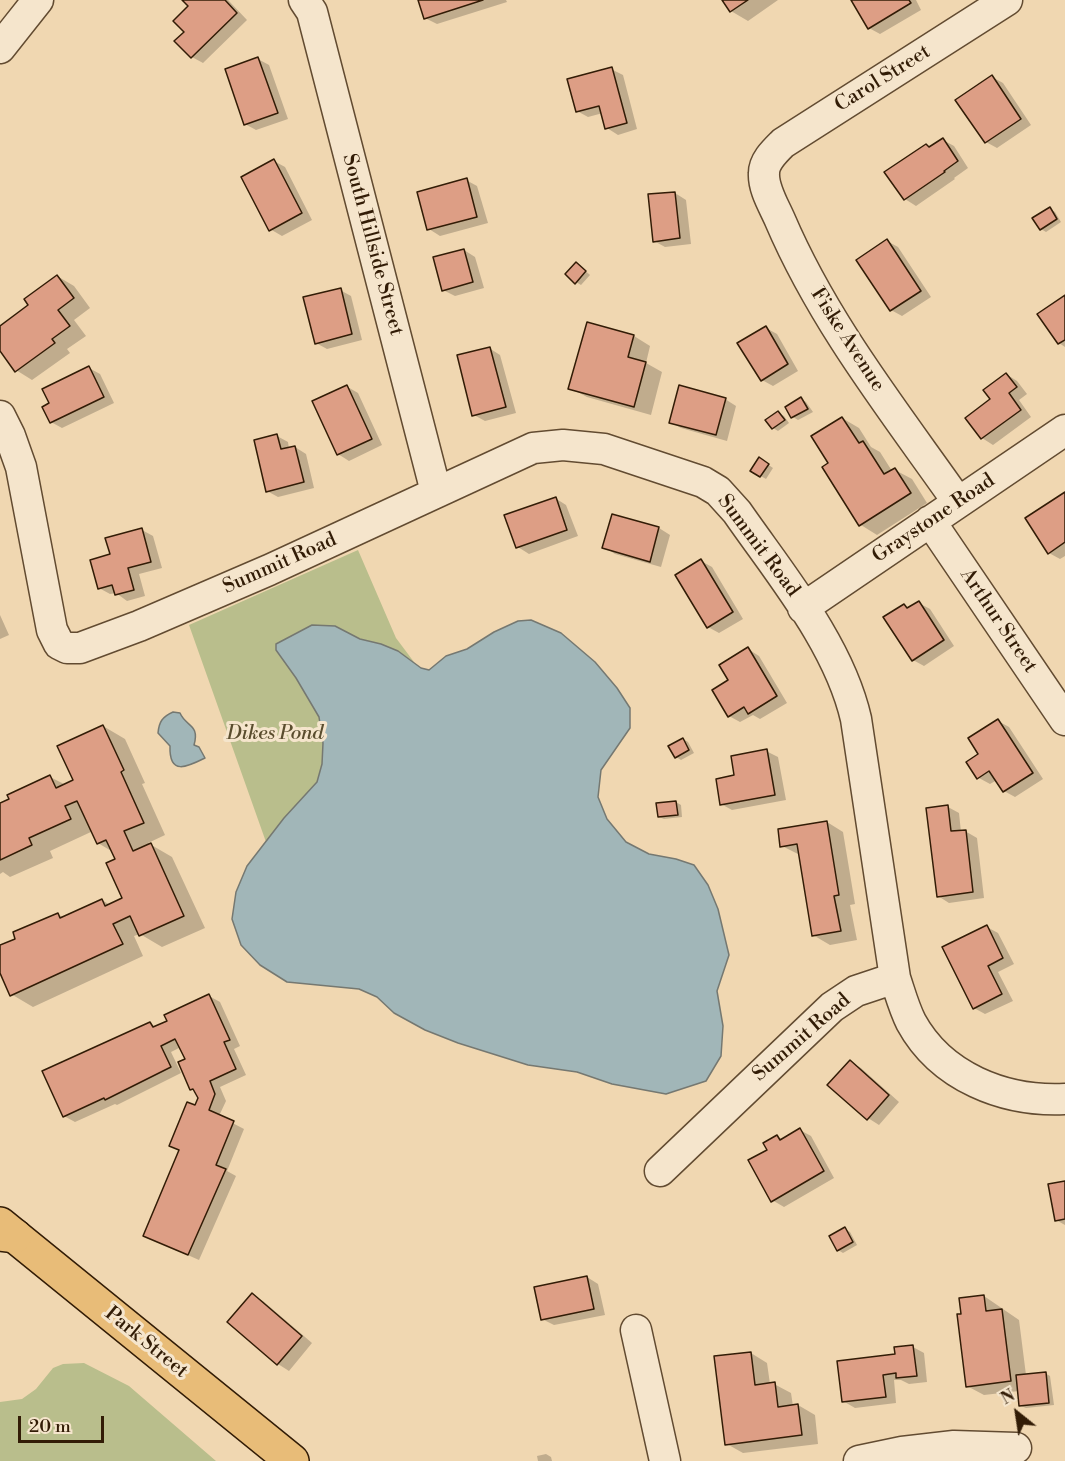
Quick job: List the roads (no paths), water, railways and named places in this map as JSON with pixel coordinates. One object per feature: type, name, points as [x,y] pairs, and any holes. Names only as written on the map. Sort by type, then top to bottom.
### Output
[{"type":"main road","name":"Park Street","points":[[4,1238],[292,1461]]},
{"type":"street","points":[[0,48],[39,0]]},
{"type":"street","name":"South Hillside Street","points":[[304,0],[312,12],[436,492]]},
{"type":"street","name":"Carol Street","points":[[766,165],[771,155],[783,143],[994,4]]},
{"type":"street","name":"Fiske Avenue","points":[[766,165],[764,179],[770,197],[813,291],[846,343],[958,502]]},
{"type":"street","name":"Summit Road","points":[[0,416],[21,467],[52,630],[59,644],[73,649],[139,626],[269,570],[533,448],[563,445],[604,449],[695,479],[718,491],[738,512],[834,658],[852,704],[895,978],[856,991],[831,1007],[660,1171]]},
{"type":"street","name":"Graystone Road","points":[[803,608],[1065,430]]},
{"type":"street","name":"Arthur Street","points":[[930,521],[1065,720]]},
{"type":"street","points":[[895,978],[912,1024],[930,1049],[954,1070],[985,1087],[1005,1093],[1045,1099],[1065,1099]]},
{"type":"street","points":[[636,1330],[665,1461]]},
{"type":"street","points":[[859,1461],[902,1452],[946,1447],[1016,1448]]},
{"type":"park label","name":"Dikes Pond","points":[[275,734]]}]
